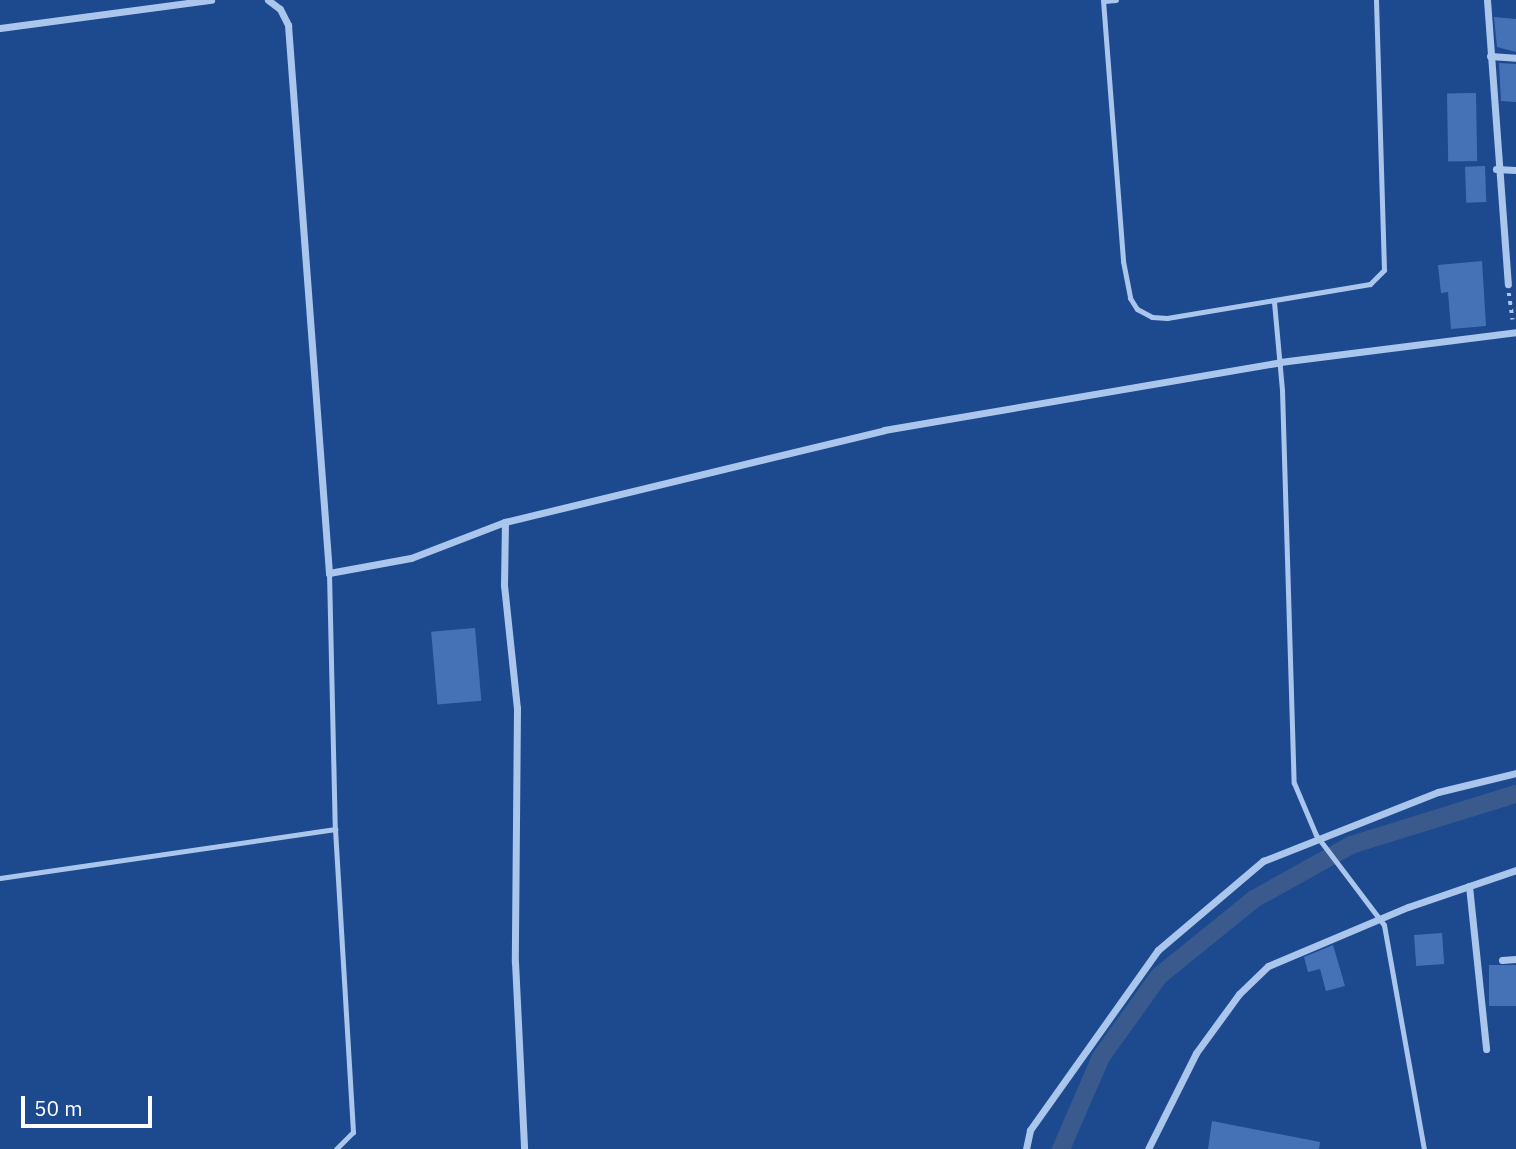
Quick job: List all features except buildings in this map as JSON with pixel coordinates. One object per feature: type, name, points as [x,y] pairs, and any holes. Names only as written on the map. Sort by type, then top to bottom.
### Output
[{"type":"street","points":[[0,28],[211,0]]},
{"type":"street","points":[[268,0],[281,9],[288,25],[329,573],[411,558],[505,522],[884,430],[1280,362],[1515,332]]},
{"type":"street","points":[[1487,0],[1496,169],[1508,284]]},
{"type":"street","points":[[1490,56],[1516,58]]},
{"type":"street","points":[[1496,169],[1516,170]]},
{"type":"street","points":[[505,522],[504,585],[517,708],[514,962],[524,1149]]},
{"type":"street","points":[[1026,1149],[1030,1130],[1158,950],[1263,861],[1438,792],[1516,773]]},
{"type":"street","points":[[1148,1149],[1196,1053],[1239,994],[1268,966],[1515,870],[1516,880]]},
{"type":"street","points":[[1469,886],[1486,1049]]},
{"type":"street","points":[[1502,960],[1516,959]]},
{"type":"lane","points":[[1116,0],[1103,1],[1123,261],[1130,298],[1137,309],[1152,317],[1274,302],[1370,284],[1384,270],[1376,0]]},
{"type":"lane","points":[[1274,302],[1282,390],[1294,783],[1316,835],[1384,925],[1424,1149]]},
{"type":"lane","points":[[329,573],[335,829],[353,1132],[336,1149]]},
{"type":"lane","points":[[0,878],[335,829]]},
{"type":"path","points":[[1508,284],[1515,332]]},
{"type":"waterway","points":[[1061,1149],[1101,1057],[1159,976],[1254,899],[1351,845],[1516,794]]}]
